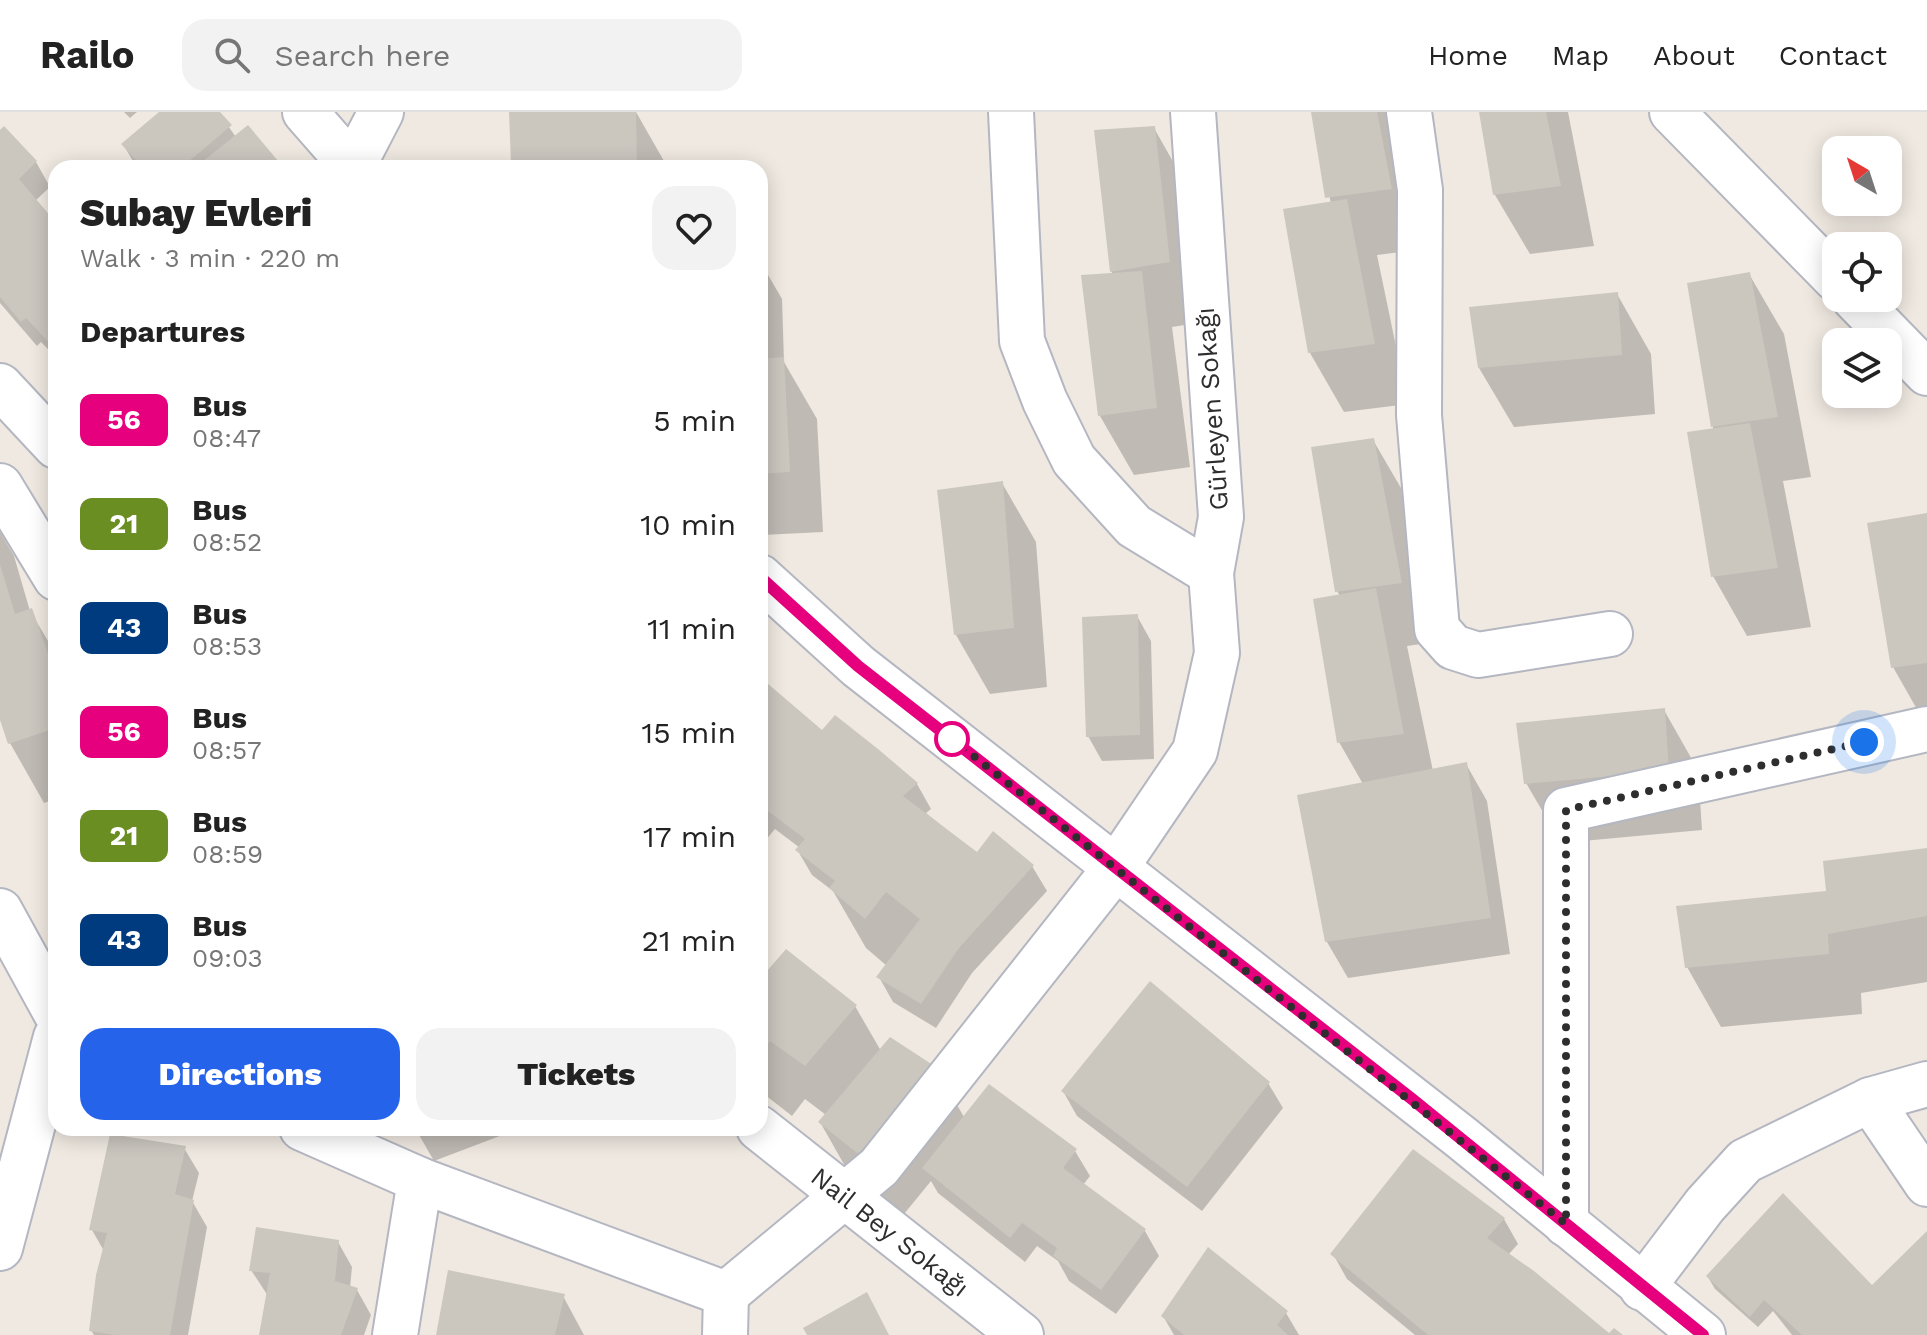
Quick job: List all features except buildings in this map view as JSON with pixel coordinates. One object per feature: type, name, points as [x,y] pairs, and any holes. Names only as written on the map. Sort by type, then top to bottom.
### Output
[{"type":"street","points":[[305,112],[348,160]]},
{"type":"street","points":[[357,160],[381,112]]},
{"type":"street","points":[[1011,112],[1022,341],[1045,401],[1074,460],[1134,526],[1211,573]]},
{"type":"street","name":"Gürleyen Sokağı","points":[[1117,866],[1195,751],[1217,653],[1211,573],[1221,517],[1193,112]]},
{"type":"street","points":[[1409,112],[1420,190],[1419,415],[1437,629],[1453,647],[1478,655],[1610,634]]},
{"type":"street","points":[[1672,112],[1822,265]]},
{"type":"street","points":[[1868,312],[1927,373]]},
{"type":"street","points":[[2,394],[48,438]]},
{"type":"street","points":[[0,486],[48,565]]},
{"type":"street","points":[[768,584],[858,666],[1117,866],[1703,1335]]},
{"type":"street","points":[[1566,1224],[1566,810],[1927,729]]},
{"type":"street","points":[[320,1136],[725,1314],[879,1167],[1117,866]]},
{"type":"street","points":[[0,911],[48,998]]},
{"type":"street","points":[[0,1248],[48,1067]]},
{"type":"street","points":[[1642,1288],[1705,1205],[1745,1161],[1870,1100],[1927,1084]]},
{"type":"street","points":[[1870,1100],[1927,1184]]},
{"type":"street","name":"Nail Bey Sokağı","points":[[768,1135],[1021,1335]]},
{"type":"street","points":[[395,1335],[420,1180]]},
{"type":"bus line","name":"56","points":[[768,584],[858,666],[1412,1099],[1703,1335]]},
{"type":"route","points":[[952,739],[1412,1099],[1566,1224],[1566,810],[1864,742]]}]
